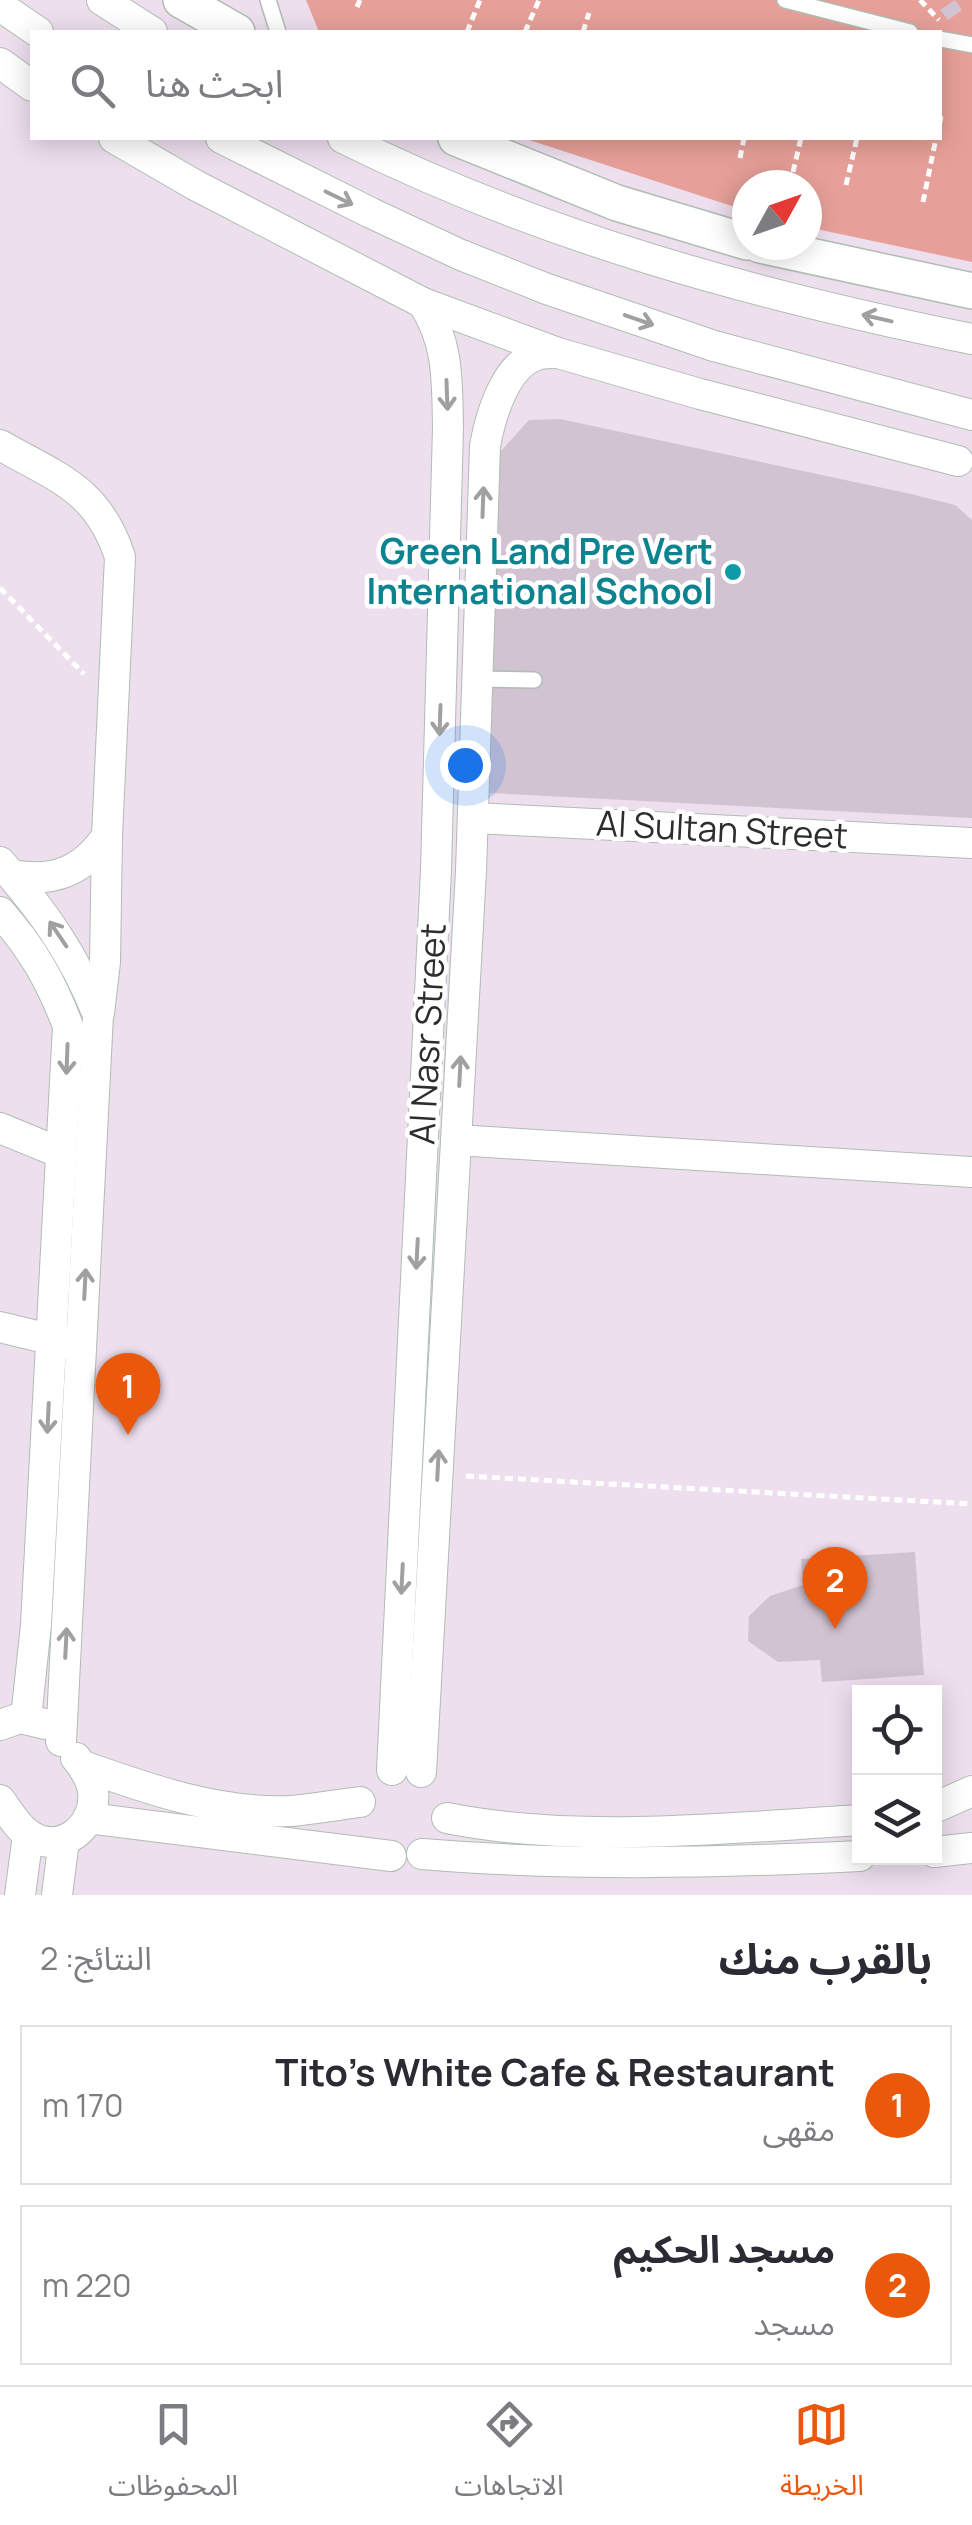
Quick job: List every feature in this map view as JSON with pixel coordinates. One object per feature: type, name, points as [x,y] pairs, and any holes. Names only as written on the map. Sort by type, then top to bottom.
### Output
[{"type":"street","points":[[102,0],[149,30]]},
{"type":"street","points":[[181,0],[234,30]]},
{"type":"street","points":[[0,6],[35,30]]},
{"type":"street","points":[[0,63],[30,85]]},
{"type":"street","points":[[118,140],[423,303],[558,352],[700,394],[958,460]]},
{"type":"street","points":[[225,140],[461,255],[547,289],[714,346],[972,415]]},
{"type":"street","points":[[347,140],[492,205],[608,248],[760,292],[971,340]]},
{"type":"street","points":[[461,140],[617,203],[732,238]]},
{"type":"street","points":[[257,217],[280,170]]},
{"type":"street","points":[[608,248],[617,203]]},
{"type":"street","points":[[822,258],[972,291]]},
{"type":"street","name":"Al Nasr Street","points":[[407,1771],[409,1423],[436,870],[448,428],[439,328],[423,303]]},
{"type":"street","points":[[700,394],[714,346]]},
{"type":"street","name":"Al Nasr Street","points":[[407,1771],[440,1425],[472,871],[485,446],[492,412],[508,381],[532,356],[558,352]]},
{"type":"street","points":[[942,404],[956,402],[972,390]]},
{"type":"street","points":[[0,445],[72,486],[94,504],[110,529],[120,557],[107,836],[107,926],[36,1624],[13,1721],[42,1722],[82,1766],[94,1791],[88,1818],[76,1834],[64,1840],[46,1841],[28,1835],[0,1800]]},
{"type":"street","name":"Al Sultan Street","points":[[473,818],[972,843]]},
{"type":"street","points":[[6,868],[45,878],[77,868],[107,836]]},
{"type":"street","points":[[6,868],[81,971],[98,1015]]},
{"type":"street","points":[[436,870],[472,871]]},
{"type":"street","points":[[0,912],[29,945],[53,984],[68,1026],[63,1154],[67,1344],[61,1741]]},
{"type":"street","points":[[62,1008],[98,1015]]},
{"type":"street","points":[[0,1128],[63,1154]]},
{"type":"street","points":[[456,1140],[972,1172]]},
{"type":"street","points":[[421,1183],[453,1184]]},
{"type":"street","points":[[0,1327],[67,1344]]},
{"type":"street","points":[[409,1423],[440,1425]]},
{"type":"street","points":[[82,1766],[145,1788],[212,1804],[288,1811],[360,1802]]},
{"type":"street","points":[[407,1771],[442,1790],[448,1818],[434,1846],[406,1855],[368,1841],[362,1829],[360,1802],[372,1782],[407,1771]]},
{"type":"street","points":[[942,1804],[972,1791]]},
{"type":"street","points":[[88,1818],[406,1855],[497,1861],[724,1862],[852,1856]]},
{"type":"street","points":[[448,1818],[538,1831],[720,1829],[852,1821]]},
{"type":"street","points":[[20,1895],[28,1835]]},
{"type":"street","points":[[57,1895],[64,1840]]},
{"type":"street","points":[[942,1851],[972,1848]]},
{"type":"lane","points":[[268,0],[277,30]]},
{"type":"lane","points":[[785,0],[902,30]]},
{"type":"lane","points":[[942,39],[972,45]]},
{"type":"lane","points":[[478,679],[534,680]]},
{"type":"path","points":[[468,30],[480,0]]},
{"type":"path","points":[[526,30],[539,0]]},
{"type":"path","points":[[584,30],[589,13]]},
{"type":"path","points":[[740,158],[744,140]]},
{"type":"path","points":[[793,170],[800,140]]},
{"type":"path","points":[[846,185],[857,140]]},
{"type":"path","points":[[922,202],[936,140]]},
{"type":"path","points":[[0,588],[114,704]]},
{"type":"path","points":[[437,1474],[972,1504]]},
{"type":"shaded area","points":[[306,0],[972,0],[972,262],[822,230],[822,170],[732,170],[732,206],[529,140],[942,140],[942,30],[318,30]]},
{"type":"building","points":[[955,0],[962,10],[948,20],[940,10]]},
{"type":"building","name":"Green Land Pre Vert International School","points":[[560,419],[911,494],[955,505],[972,520],[972,818],[489,793],[500,452],[529,420]]},
{"type":"building","points":[[915,1552],[924,1675],[822,1682],[820,1660],[778,1662],[748,1641],[749,1616],[770,1596],[803,1585],[801,1559]]},
{"type":"place","name":"Green Land Pre Vert International School","points":[[733,572]]},
{"type":"place","name":"Tito's White Cafe & Restaurant","points":[[128,1435]]},
{"type":"place","name":"مسجد الحكيم","points":[[835,1629]]}]
